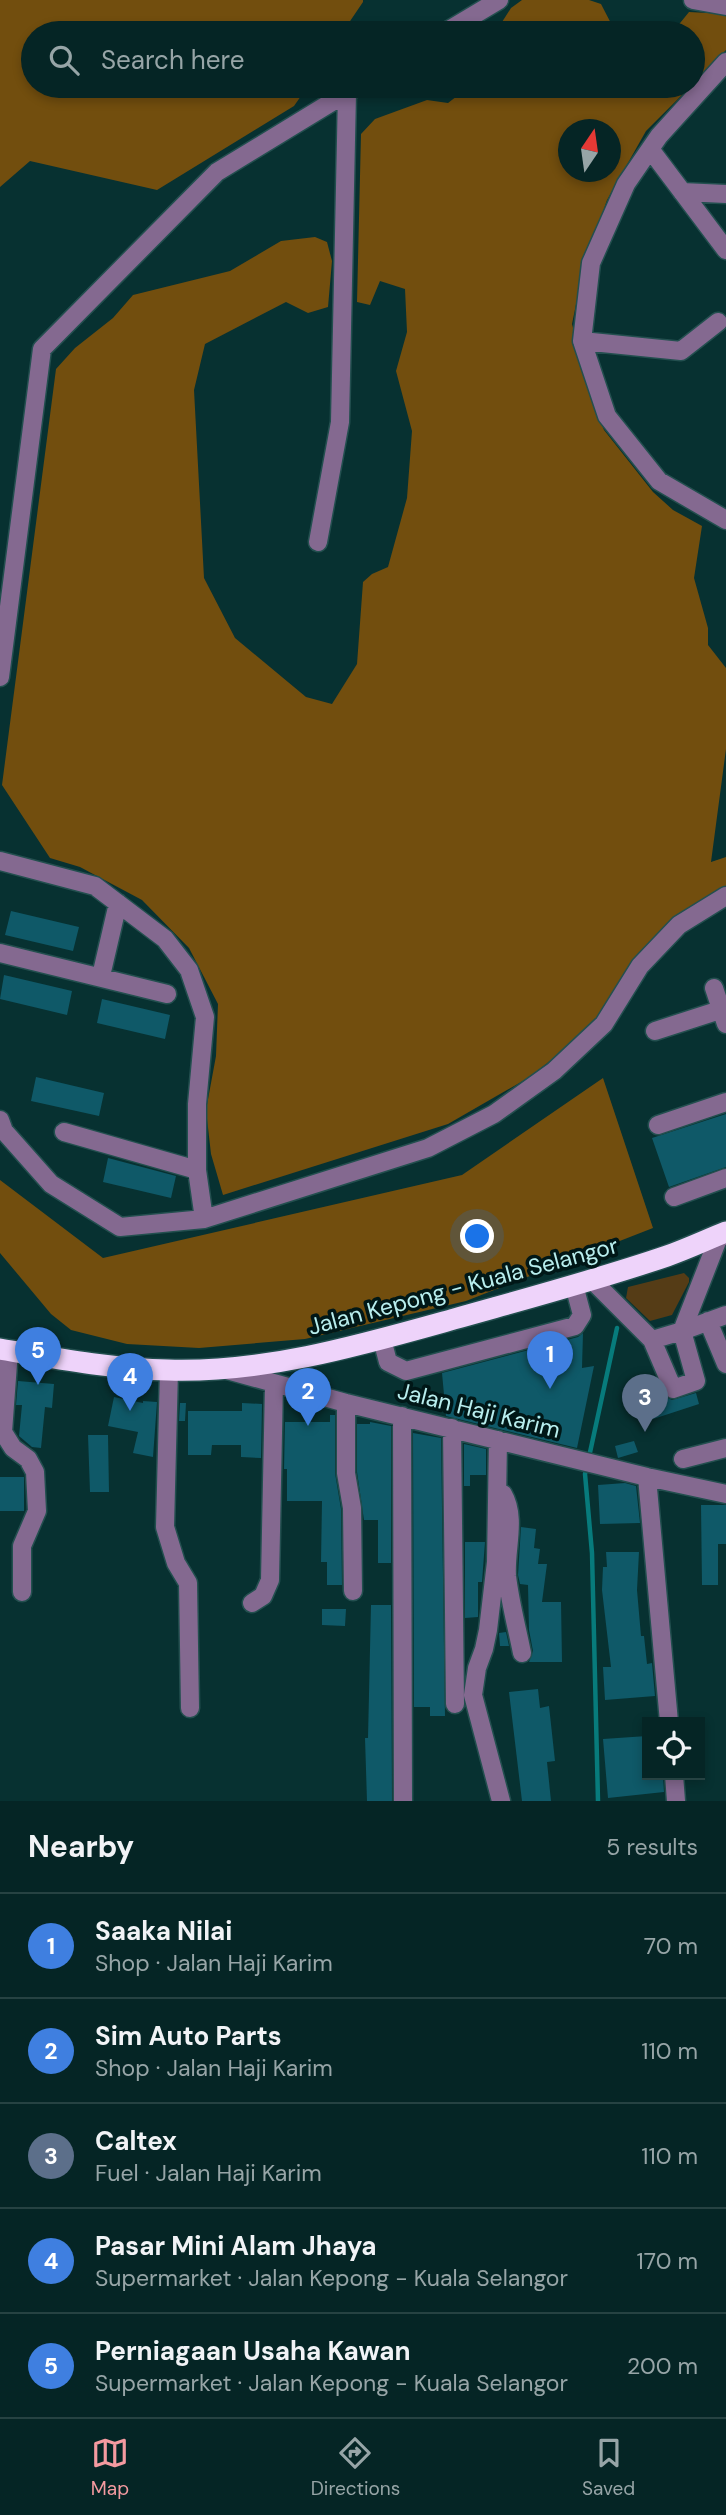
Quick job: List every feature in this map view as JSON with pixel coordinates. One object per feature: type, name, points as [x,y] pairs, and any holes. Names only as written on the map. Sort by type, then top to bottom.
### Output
[{"type":"highway","name":"Jalan Kepong - Kuala Selangor","points":[[4,1350],[108,1367],[169,1370],[222,1368],[299,1358],[382,1339],[583,1282],[724,1234]]},
{"type":"street","points":[[464,21],[499,0]]},
{"type":"street","points":[[693,0],[726,6]]},
{"type":"street","points":[[705,85],[726,62]]},
{"type":"street","points":[[0,677],[2,641],[42,349],[217,172],[338,98]]},
{"type":"street","points":[[318,542],[340,422],[353,98]]},
{"type":"street","points":[[693,98],[659,136],[626,184],[591,262],[582,341],[607,416],[659,481],[726,520]]},
{"type":"street","points":[[650,149],[726,250]]},
{"type":"street","points":[[682,192],[726,194]]},
{"type":"street","points":[[582,341],[681,351],[718,322]]},
{"type":"street","points":[[0,860],[95,886],[165,939],[189,970],[205,1017],[197,1104],[197,1170],[204,1219]]},
{"type":"street","points":[[0,1120],[4,1131],[51,1184],[120,1227],[204,1219],[428,1148],[494,1114],[554,1071],[604,1024],[640,966],[679,925],[726,896]]},
{"type":"street","points":[[101,976],[118,903]]},
{"type":"street","points":[[0,953],[167,994]]},
{"type":"street","points":[[655,1031],[724,1013],[714,988]]},
{"type":"street","points":[[658,1125],[726,1102]]},
{"type":"street","points":[[64,1132],[197,1170]]},
{"type":"street","points":[[674,1197],[726,1178]]},
{"type":"street","points":[[583,1282],[652,1340],[673,1389],[696,1381],[682,1331],[724,1234]]},
{"type":"street","points":[[382,1339],[388,1362],[407,1371],[575,1326],[582,1315],[583,1282]]},
{"type":"street","points":[[652,1340],[726,1315]]},
{"type":"street","points":[[708,1321],[726,1364]]},
{"type":"street","points":[[4,1350],[3,1432],[13,1448],[28,1459],[35,1472],[37,1511],[22,1546],[22,1592]]},
{"type":"street","name":"Jalan Haji Karim","points":[[222,1368],[346,1404],[726,1494]]},
{"type":"street","points":[[169,1370],[165,1527],[176,1563],[188,1583],[190,1708]]},
{"type":"street","points":[[252,1603],[263,1596],[270,1580],[274,1384]]},
{"type":"street","points":[[346,1404],[346,1473],[352,1508],[353,1591]]},
{"type":"street","points":[[402,1416],[403,1801]]},
{"type":"street","points":[[452,1428],[455,1704]]},
{"type":"street","points":[[498,1440],[493,1589],[484,1649],[477,1668],[473,1695],[501,1801]]},
{"type":"street","points":[[683,1459],[726,1448]]},
{"type":"street","points":[[647,1477],[669,1717]]},
{"type":"street","points":[[498,1485],[507,1502],[510,1522],[507,1577],[522,1653]]},
{"type":"street","points":[[674,1780],[676,1801]]},
{"type":"shaded area","points":[[0,0],[363,0],[350,21],[21,21],[21,98],[300,98],[294,106],[157,190],[30,161],[0,187]]},
{"type":"shaded area","points":[[522,0],[589,0],[601,4],[610,21],[503,21],[511,8]]},
{"type":"shaded area","points":[[689,12],[726,14],[726,50],[705,72],[705,21],[682,21]]},
{"type":"shaded area","points":[[454,98],[679,98],[646,131],[621,175],[621,119],[558,119],[558,182],[617,182],[607,200],[583,270],[572,324],[592,401],[604,430],[653,492],[673,510],[702,526],[694,578],[708,628],[708,645],[726,668],[726,749],[711,862],[726,857],[726,889],[590,1030],[528,1078],[448,1124],[223,1195],[211,1154],[206,1110],[216,1056],[218,1004],[189,948],[142,900],[80,867],[50,858],[2,785],[56,369],[75,348],[113,318],[133,295],[230,271],[281,241],[315,237],[327,242],[332,261],[328,307],[308,313],[286,302],[205,344],[194,390],[204,578],[235,638],[306,697],[332,704],[357,664],[363,582],[372,574],[388,567],[407,498],[412,431],[396,371],[407,332],[405,289],[380,281],[370,305],[357,302],[361,134],[375,119],[427,100],[448,103]]},
{"type":"shaded area","points":[[603,1078],[653,1228],[466,1301],[305,1339],[199,1348],[127,1344],[71,1330],[51,1314],[0,1253],[0,1180],[103,1258],[462,1175]]},
{"type":"shaded area","points":[[684,1273],[689,1282],[672,1315],[650,1321],[626,1298],[628,1287]]},
{"type":"building","points":[[11,911],[79,927],[73,951],[5,935]]},
{"type":"building","points":[[4,975],[72,991],[67,1015],[0,999]]},
{"type":"building","points":[[102,999],[170,1015],[165,1039],[97,1023]]},
{"type":"building","points":[[36,1077],[104,1093],[99,1116],[31,1101]]},
{"type":"building","points":[[726,1114],[726,1167],[669,1187],[652,1138]]},
{"type":"building","points":[[108,1158],[176,1176],[171,1198],[103,1182]]},
{"type":"building","points":[[583,1333],[582,1368],[594,1366],[577,1448],[446,1416],[442,1373],[578,1337]]},
{"type":"building","points":[[18,1381],[54,1384],[52,1408],[45,1407],[41,1448],[32,1447],[19,1436],[22,1405],[16,1405]]},
{"type":"building","points":[[661,1389],[666,1397],[672,1400],[696,1393],[699,1404],[650,1420],[642,1395]]},
{"type":"building","points":[[114,1397],[143,1403],[157,1402],[153,1457],[133,1453],[138,1432],[108,1426]]},
{"type":"building","points":[[180,1403],[186,1403],[185,1421],[179,1421]]},
{"type":"building","points":[[242,1403],[262,1404],[261,1458],[241,1457],[241,1445],[212,1445],[211,1455],[188,1455],[188,1411],[242,1411]]},
{"type":"building","points":[[330,1415],[335,1415],[335,1473],[341,1509],[342,1585],[327,1585],[327,1562],[321,1562],[322,1501],[287,1501],[287,1469],[284,1469],[285,1422],[330,1422]]},
{"type":"building","points":[[370,1422],[391,1426],[391,1563],[378,1563],[378,1520],[364,1520],[357,1472],[357,1424]]},
{"type":"building","points":[[413,1433],[441,1438],[445,1716],[430,1716],[430,1707],[414,1707]]},
{"type":"building","points":[[88,1435],[108,1435],[109,1492],[90,1492]]},
{"type":"building","points":[[634,1441],[638,1452],[618,1458],[615,1446]]},
{"type":"building","points":[[464,1444],[486,1449],[486,1475],[470,1475],[470,1486],[464,1486]]},
{"type":"building","points":[[0,1477],[24,1477],[24,1511],[0,1511]]},
{"type":"building","points":[[625,1483],[636,1486],[640,1523],[600,1524],[598,1485]]},
{"type":"building","points":[[701,1505],[726,1505],[726,1544],[718,1544],[718,1585],[702,1585]]},
{"type":"building","points":[[521,1527],[536,1529],[534,1548],[540,1549],[538,1564],[547,1564],[542,1602],[561,1602],[562,1662],[529,1662],[533,1651],[529,1630],[528,1585],[520,1584],[518,1575]]},
{"type":"building","points":[[465,1542],[485,1542],[482,1582],[478,1582],[478,1617],[465,1618]]},
{"type":"building","points":[[606,1552],[639,1552],[637,1590],[641,1636],[644,1636],[647,1664],[652,1663],[655,1696],[605,1700],[603,1667],[611,1667],[602,1590],[603,1567],[607,1567]]},
{"type":"building","points":[[371,1605],[391,1605],[392,1801],[367,1801],[365,1738],[368,1738]]},
{"type":"building","points":[[322,1609],[346,1609],[345,1626],[322,1625]]},
{"type":"building","points":[[506,1632],[509,1646],[500,1646],[499,1633]]},
{"type":"building","points":[[538,1689],[540,1708],[549,1706],[555,1761],[547,1762],[551,1801],[522,1801],[509,1692]]},
{"type":"building","points":[[642,1736],[642,1780],[663,1780],[664,1792],[608,1798],[603,1739]]},
{"type":"waterway","points":[[589,1457],[617,1328]]},
{"type":"waterway","points":[[587,1466],[585,1474],[592,1553],[598,1801]]},
{"type":"place","name":"Perniagaan Usaha Kawan","points":[[38,1385]]},
{"type":"place","name":"Saaka Nilai","points":[[550,1389]]},
{"type":"place","name":"Pasar Mini Alam Jhaya","points":[[130,1411]]},
{"type":"place","name":"Sim Auto Parts","points":[[308,1426]]},
{"type":"place","name":"Caltex","points":[[645,1432]]}]
